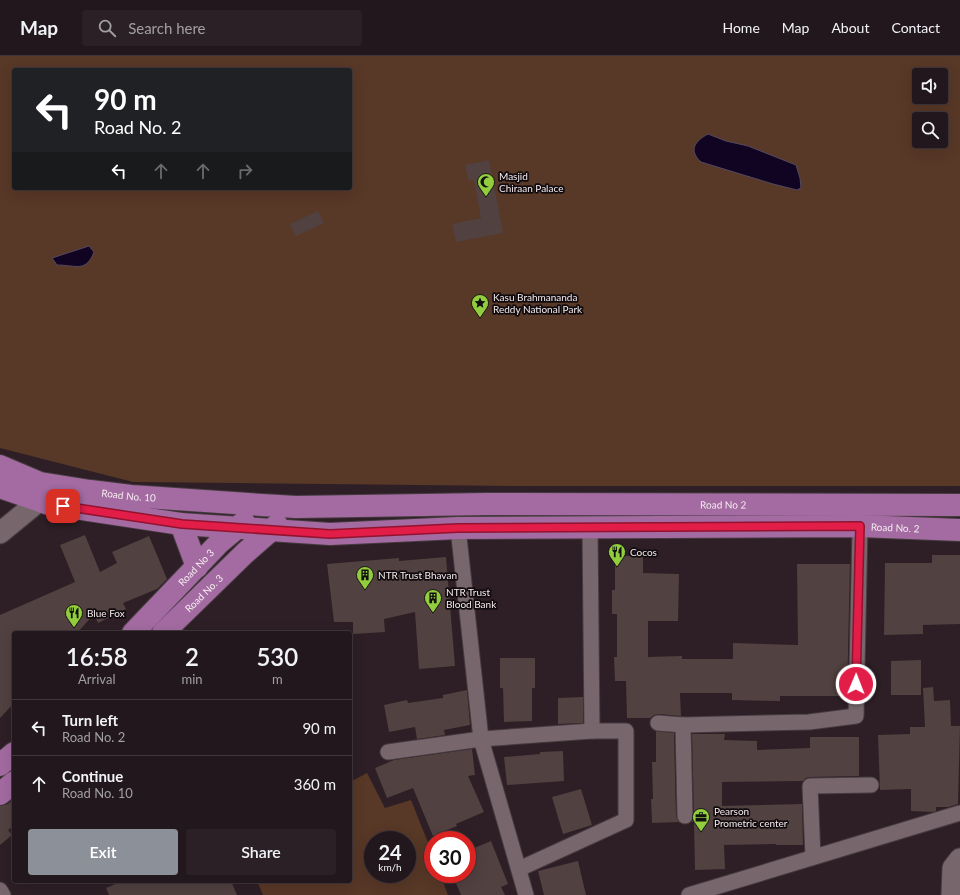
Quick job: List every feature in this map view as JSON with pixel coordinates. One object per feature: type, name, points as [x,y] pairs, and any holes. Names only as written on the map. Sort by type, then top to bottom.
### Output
[{"type":"main road","name":"Road No. 10","points":[[0,466],[20,473],[40,483],[90,492],[262,505]]},
{"type":"main road","name":"Road No. 10","points":[[0,487],[49,504],[182,524],[207,526]]},
{"type":"main road","name":"Road No 2","points":[[296,507],[486,504],[960,505]]},
{"type":"main road","points":[[262,505],[296,507]]},
{"type":"main road","name":"Road No 3","points":[[136,631],[220,542],[262,505]]},
{"type":"main road","name":"Road No. 3","points":[[165,631],[245,553],[296,507]]},
{"type":"main road","points":[[182,524],[197,567]]},
{"type":"main road","name":"Road No. 2","points":[[207,526],[330,534],[458,528],[860,526],[960,530]]},
{"type":"main road","points":[[245,553],[274,542],[330,534]]},
{"type":"main road","points":[[0,765],[12,755]]},
{"type":"main road","points":[[0,794],[12,784]]},
{"type":"street","points":[[0,515],[31,498]]},
{"type":"street","points":[[0,532],[31,498]]},
{"type":"street","points":[[658,723],[683,725],[809,722],[856,716],[860,526]]},
{"type":"street","points":[[458,528],[481,739],[526,895]]},
{"type":"street","points":[[590,528],[592,731]]},
{"type":"street","points":[[683,725],[685,816]]},
{"type":"street","points":[[388,752],[481,739],[592,731],[626,731],[626,820],[519,869]]},
{"type":"street","points":[[813,857],[810,786],[871,785]]},
{"type":"street","points":[[689,895],[960,813]]},
{"type":"street","points":[[952,895],[953,868],[960,859]]},
{"type":"street","points":[[0,890],[3,895]]},
{"type":"shaded area","name":"Kasu Brahmananda Reddy National Park","points":[[0,56],[960,56],[960,486],[515,486],[133,482],[0,448]]},
{"type":"shaded area","points":[[708,134],[726,141],[748,146],[796,165],[801,188],[797,190],[773,184],[701,162],[695,154],[695,146]]},
{"type":"shaded area","points":[[89,246],[94,252],[88,263],[84,265],[57,265],[52,258]]},
{"type":"shaded area","points":[[367,773],[385,808],[411,800],[424,832],[424,883],[443,883],[448,895],[263,895],[258,883],[352,883],[352,781]]},
{"type":"building","points":[[489,160],[503,233],[456,242],[452,224],[481,218],[474,180],[469,181],[465,165]]},
{"type":"building","points":[[318,211],[324,223],[296,236],[290,224]]},
{"type":"building","points":[[85,535],[100,572],[117,563],[112,552],[149,536],[167,579],[157,589],[123,603],[126,609],[98,623],[94,614],[79,631],[12,631],[12,705],[0,718],[0,615],[75,582],[60,545]]},
{"type":"building","points":[[932,555],[960,555],[960,624],[923,625],[923,634],[884,635],[885,563],[932,563]]},
{"type":"building","points":[[615,556],[643,556],[643,573],[679,574],[678,621],[648,621],[648,657],[682,656],[682,659],[733,659],[733,643],[798,645],[797,564],[850,564],[847,696],[780,696],[780,701],[732,700],[732,693],[680,693],[681,716],[659,714],[650,718],[627,718],[626,681],[615,681],[614,657],[617,657],[617,614],[612,614],[612,590],[615,590]]},
{"type":"building","points":[[446,557],[455,666],[419,669],[415,612],[384,619],[385,632],[353,634],[353,622],[334,622],[327,564],[399,558],[399,561]]},
{"type":"building","points":[[500,658],[535,658],[535,688],[532,688],[532,721],[504,722],[503,688],[500,688]]},
{"type":"building","points":[[921,660],[921,695],[891,695],[891,661]]},
{"type":"building","points":[[933,687],[934,701],[950,700],[951,726],[960,726],[958,804],[948,807],[936,807],[936,811],[934,812],[911,811],[911,789],[880,790],[878,735],[910,734],[910,727],[925,727],[923,688]]},
{"type":"building","points":[[467,690],[470,725],[444,730],[445,735],[417,739],[415,727],[389,732],[384,705],[407,700],[408,703],[443,698],[443,695]]},
{"type":"building","points":[[583,697],[583,723],[558,724],[558,698]]},
{"type":"building","points":[[656,731],[674,733],[676,816],[679,822],[652,823],[652,762],[656,762]]},
{"type":"building","points":[[692,734],[725,734],[724,740],[757,741],[757,750],[810,748],[810,737],[859,737],[859,776],[810,777],[803,781],[722,782],[722,806],[802,804],[803,845],[724,845],[725,869],[695,870],[694,822],[692,822],[694,816]]},
{"type":"building","points":[[472,749],[475,775],[468,776],[484,812],[456,824],[457,826],[445,831],[431,831],[413,788],[387,798],[375,768],[394,760]]},
{"type":"building","points":[[563,751],[564,781],[507,785],[504,757],[540,754],[540,752]]},
{"type":"building","points":[[581,789],[592,825],[563,834],[552,797]]},
{"type":"building","points":[[12,800],[12,827],[8,830],[12,835],[0,845],[0,806],[8,804]]},
{"type":"building","points":[[491,841],[508,884],[501,887],[505,895],[461,895],[456,883],[476,883],[476,847]]},
{"type":"building","points":[[578,861],[586,895],[544,895],[538,871]]},
{"type":"building","points":[[117,883],[232,883],[237,895],[109,895],[106,888]]},
{"type":"place","name":"Masjid Chiraan Palace","points":[[486,197]]},
{"type":"place","name":"Kasu Brahmananda Reddy National Park","points":[[480,318]]},
{"type":"place","name":"Cocos","points":[[617,567]]},
{"type":"place","name":"NTR Trust Bhavan","points":[[365,590]]},
{"type":"place","name":"NTR Trust Blood Bank","points":[[433,613]]},
{"type":"place","name":"Blue Fox","points":[[74,628]]},
{"type":"place","name":"Pearson Prometric center","points":[[701,832]]},
{"type":"route","points":[[63,506],[182,524],[330,534],[458,528],[860,526],[856,684]]}]
